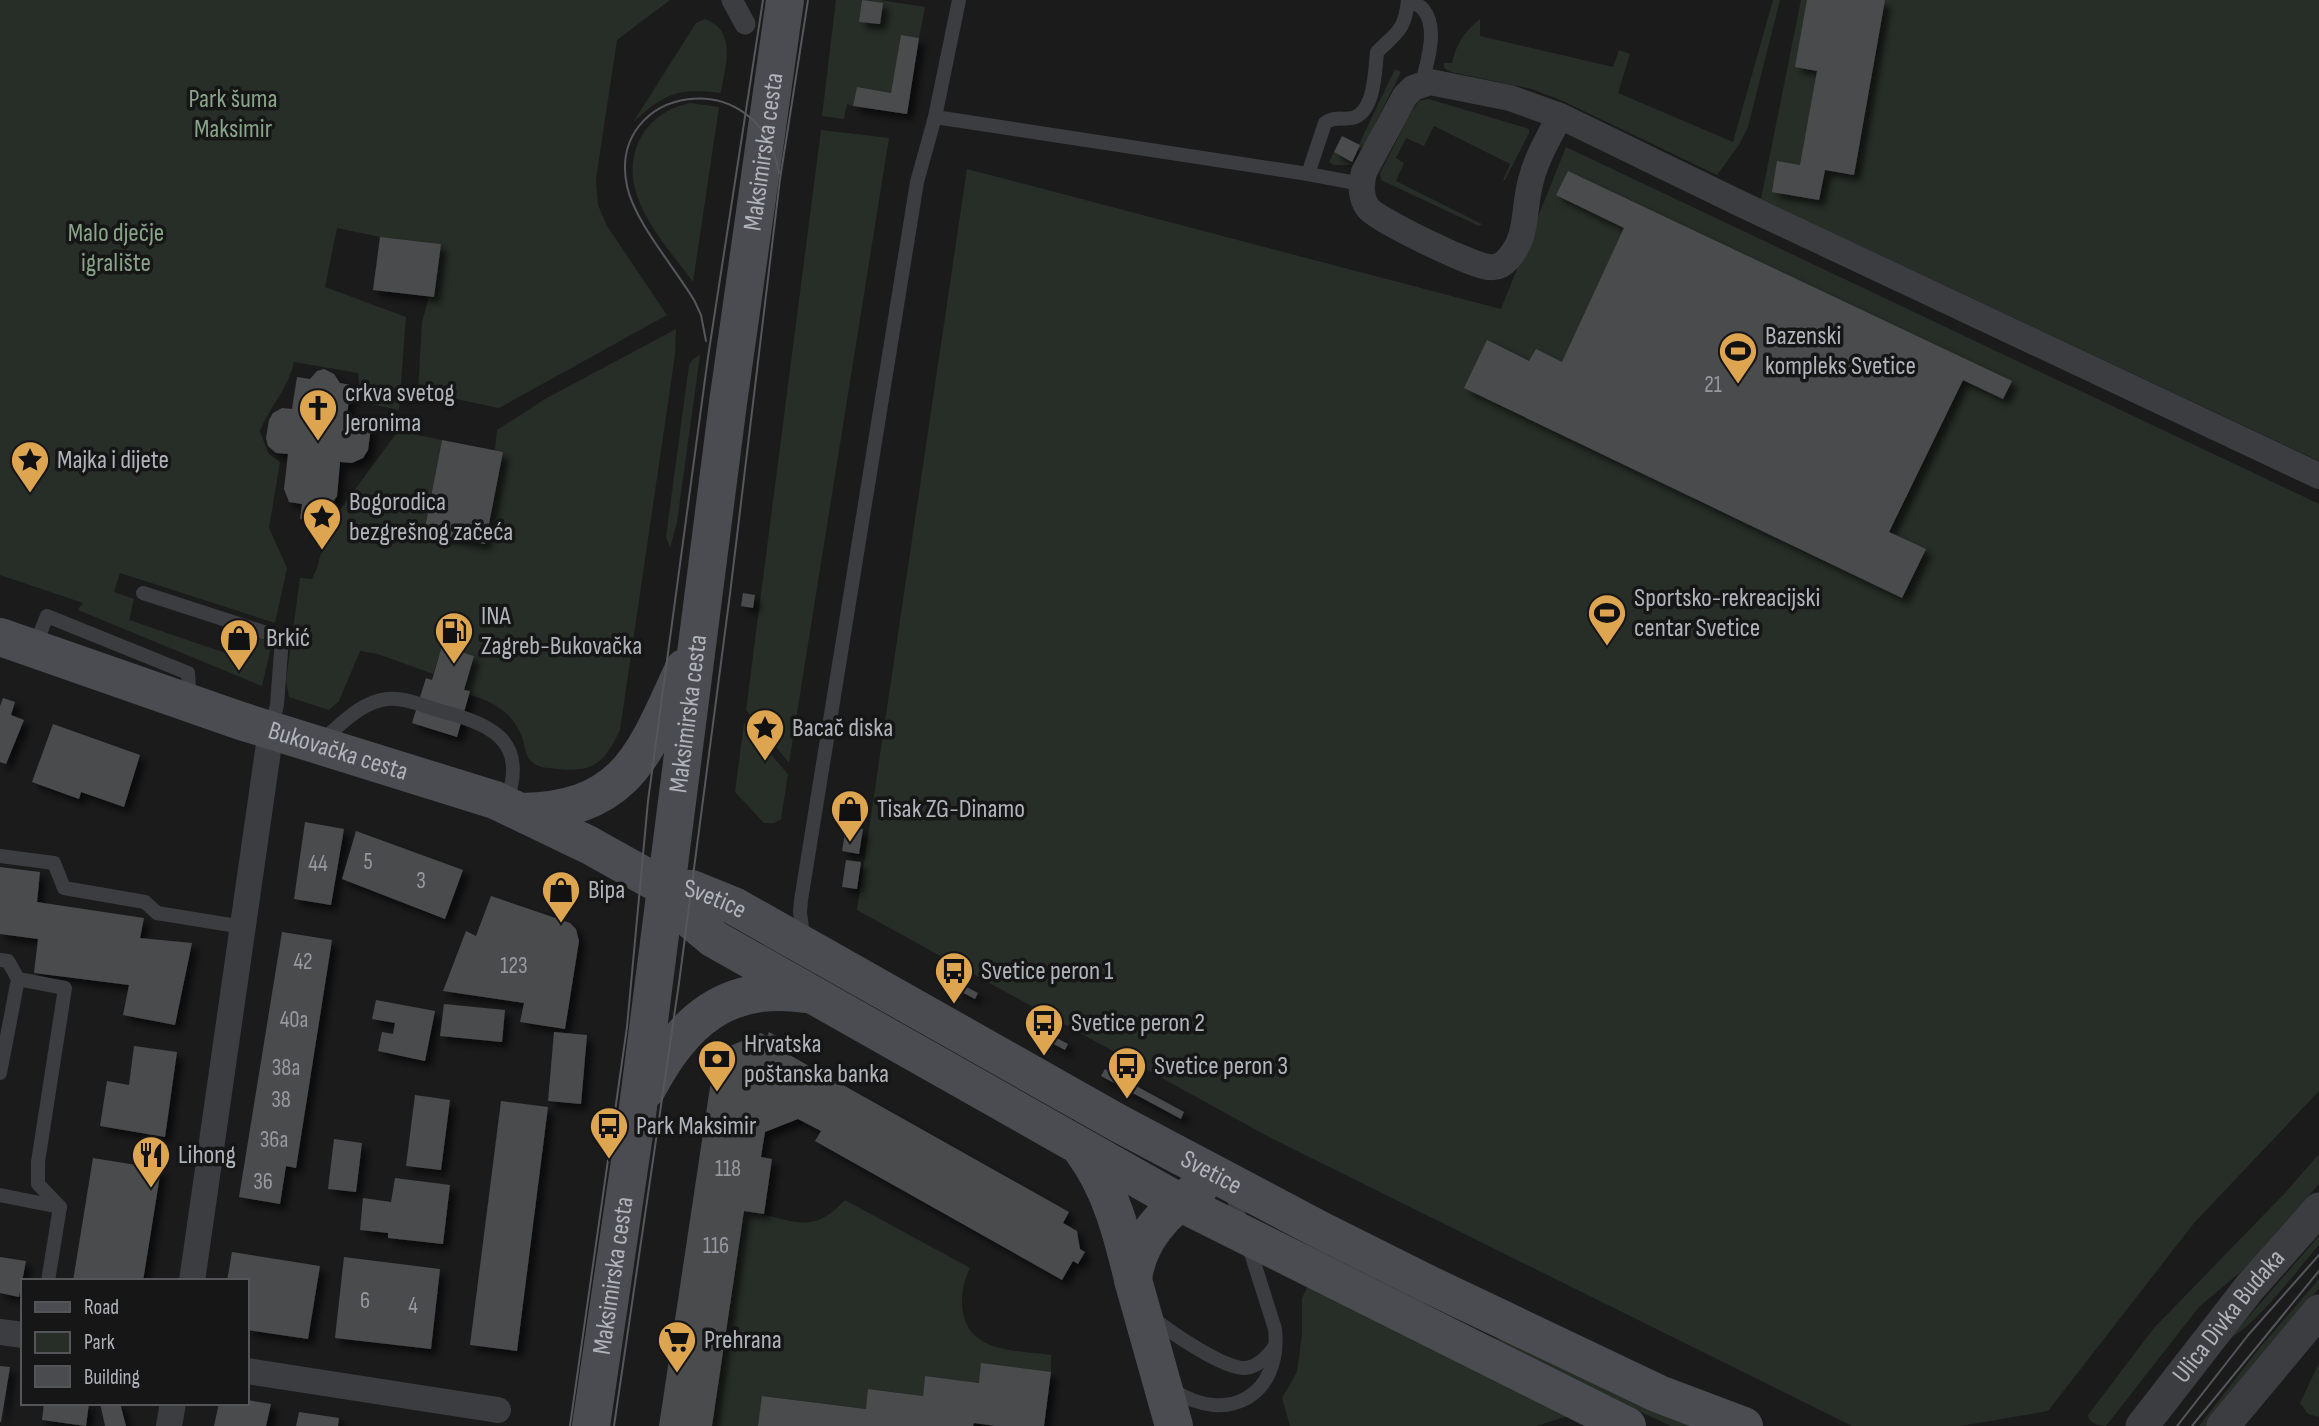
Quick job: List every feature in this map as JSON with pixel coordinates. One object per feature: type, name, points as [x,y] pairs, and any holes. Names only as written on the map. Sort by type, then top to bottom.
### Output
[{"type":"main road","name":"Maksimirska cesta","points":[[591,1426],[638,1107],[764,134],[785,0]]},
{"type":"main road","points":[[513,808],[554,809],[596,798],[627,775],[649,739],[689,657],[699,629]]},
{"type":"main road","name":"Bukovačka cesta","points":[[17,643],[191,704],[455,786],[513,808],[596,849],[666,888]]},
{"type":"main road","name":"Svetice","points":[[666,888],[692,889],[753,916],[1118,1123],[1416,1278],[1658,1394],[1744,1426]]},
{"type":"main road","name":"Svetice","points":[[666,888],[679,910],[701,930],[1082,1149],[1246,1238],[1627,1426]]},
{"type":"main road","points":[[638,1107],[670,1049],[691,1026],[719,1005],[767,991],[814,995]]},
{"type":"main road","points":[[1082,1149],[1107,1189],[1125,1244],[1174,1426]]},
{"type":"main road","points":[[1137,1292],[1135,1265],[1146,1240],[1163,1218],[1179,1202],[1196,1191],[1226,1181]]},
{"type":"street","points":[[732,0],[745,24]]},
{"type":"street","points":[[1560,116],[1531,178],[1525,225],[1506,262],[1496,267],[1476,264],[1373,214],[1362,196],[1364,172],[1405,96],[1422,83],[1430,82],[1510,98],[1560,116],[2319,476]]},
{"type":"street","points":[[192,1279],[271,730]]},
{"type":"street","name":"Ulica Divka Budaka","points":[[2142,1426],[2250,1287],[2319,1209]]},
{"type":"street","points":[[2223,1426],[2319,1311]]},
{"type":"street","points":[[0,1332],[21,1335]]},
{"type":"street","points":[[248,1371],[498,1410]]},
{"type":"street","points":[[169,1426],[173,1405]]},
{"type":"lane","points":[[805,946],[801,926],[801,900],[917,182],[935,117],[959,0]]},
{"type":"lane","points":[[1308,174],[1325,123],[1331,119],[1357,116],[1365,109],[1371,97],[1377,52],[1398,33],[1408,1],[1422,7],[1430,21],[1430,46],[1422,83]]},
{"type":"lane","points":[[935,117],[1361,184]]},
{"type":"lane","points":[[143,593],[282,638],[277,705],[271,730]]},
{"type":"lane","points":[[318,744],[365,706],[387,699],[398,699],[444,712],[489,728],[508,745],[514,768],[513,808]]},
{"type":"lane","points":[[0,856],[54,863],[64,888],[145,902],[157,913],[243,928]]},
{"type":"lane","points":[[0,960],[8,961],[18,979],[0,1073]]},
{"type":"lane","points":[[18,979],[65,988],[38,1162],[38,1184],[60,1207]]},
{"type":"lane","points":[[1159,1372],[1181,1397],[1198,1407],[1226,1412],[1250,1403],[1272,1371],[1276,1344],[1271,1315],[1236,1201],[1226,1181]]},
{"type":"lane","points":[[0,1195],[60,1207]]},
{"type":"lane","points":[[48,1279],[60,1207]]},
{"type":"lane","points":[[1137,1292],[1153,1318],[1181,1338],[1232,1366],[1251,1367],[1269,1355],[1276,1344]]},
{"type":"green space","points":[[0,0],[670,0],[617,40],[596,179],[598,205],[607,226],[667,315],[499,408],[418,391],[422,322],[429,297],[434,297],[441,244],[380,237],[337,228],[325,287],[406,317],[399,410],[361,402],[358,373],[294,362],[287,381],[260,431],[268,453],[280,462],[269,528],[287,568],[275,623],[120,573],[114,592],[134,599],[129,620],[246,660],[255,637],[272,643],[262,686],[78,610],[83,603],[0,575]]},
{"type":"green space","points":[[836,0],[880,0],[925,7],[919,38],[901,36],[891,93],[857,87],[853,106],[847,104],[844,119],[822,116]]},
{"type":"green space","points":[[1773,0],[1780,0],[1748,127],[1739,145],[1717,175],[1563,101],[1532,89],[1451,72],[1444,68],[1444,63],[1452,63],[1462,39],[1480,19],[1480,36],[1613,67],[1619,50],[1630,54],[1618,93],[1733,142]]},
{"type":"green space","points":[[1801,0],[2319,0],[2319,461],[1761,199]]},
{"type":"green space","points":[[705,19],[722,32],[726,41],[721,93],[694,91],[674,94],[655,104],[634,121],[696,23]]},
{"type":"green space","points":[[1395,69],[1401,72],[1356,162],[1352,165],[1334,165],[1329,162],[1334,152],[1351,161]]},
{"type":"green space","points":[[1429,99],[1529,129],[1505,180],[1510,164],[1434,126],[1424,146],[1406,138],[1396,158],[1404,163],[1396,181],[1482,224],[1479,226],[1381,180],[1380,173],[1409,116],[1419,101]]},
{"type":"green space","points":[[690,103],[719,107],[693,282],[646,216],[633,179],[633,160],[639,141],[648,126],[667,111]]},
{"type":"green space","points":[[821,130],[889,138],[789,763],[746,710]]},
{"type":"green space","name":"Sportsko-rekreacijski centar Svetice","points":[[1566,147],[2319,504],[2319,1091],[2194,1223],[2048,1411],[1961,1426],[1852,1426],[1269,1137],[857,910],[967,169],[1501,309]]},
{"type":"green space","points":[[676,329],[675,355],[620,730],[604,757],[590,767],[571,770],[534,764],[528,757],[514,721],[494,704],[469,695],[470,691],[464,690],[474,656],[442,647],[433,674],[378,654],[360,651],[339,701],[329,710],[289,697],[286,681],[300,578],[312,579],[328,526],[398,431],[442,440],[424,533],[484,544],[503,452],[495,450],[497,430],[545,399]]},
{"type":"green space","points":[[700,355],[677,522],[670,548],[666,537],[689,365]]},
{"type":"green space","points":[[744,723],[788,774],[781,819],[774,823],[764,823],[735,792]]},
{"type":"green space","points":[[2319,1154],[2319,1184],[2245,1268],[2199,1307],[2106,1426],[2092,1422],[2088,1415],[2154,1328],[2284,1194]]},
{"type":"green space","points":[[845,1200],[970,1268],[963,1288],[962,1309],[975,1336],[1008,1350],[1051,1355],[1051,1372],[979,1383],[925,1376],[923,1396],[869,1389],[866,1409],[763,1396],[758,1426],[712,1426],[744,1211],[809,1222],[832,1212]]},
{"type":"green space","points":[[2319,1236],[2319,1245],[2277,1295],[2252,1321],[2230,1338]]},
{"type":"green space","points":[[2319,1279],[2319,1288],[2207,1426],[2199,1426],[2257,1351]]},
{"type":"green space","points":[[1310,1282],[1581,1412],[1536,1426],[1290,1426],[1282,1398],[1297,1372],[1302,1334],[1302,1298]]},
{"type":"green space","points":[[1492,1338],[1503,1340],[1703,1426],[1671,1426],[1490,1342]]},
{"type":"green space","points":[[2319,1363],[2318,1417],[2308,1414],[2300,1403]]},
{"type":"building","points":[[862,0],[883,3],[880,24],[859,22]]},
{"type":"building","points":[[1807,0],[1885,0],[1854,175],[1825,170],[1819,200],[1772,192],[1777,161],[1800,165],[1817,71],[1795,67]]},
{"type":"building","points":[[901,35],[919,38],[907,114],[853,106],[857,87],[891,93]]},
{"type":"building","points":[[1342,136],[1360,145],[1352,162],[1334,152]]},
{"type":"building","name":"Bazenski kompleks Svetice","points":[[1568,171],[2012,381],[2003,399],[1963,380],[1889,532],[1926,549],[1902,598],[1464,388],[1487,340],[1529,361],[1536,349],[1562,362],[1624,228],[1556,195]]},
{"type":"building","points":[[380,237],[441,244],[434,297],[373,290]]},
{"type":"building","name":"crkva svetog Jeronima","points":[[324,369],[334,374],[340,383],[351,385],[347,415],[365,420],[371,428],[368,450],[363,458],[352,463],[340,462],[337,496],[329,508],[314,506],[312,521],[300,519],[302,504],[289,502],[284,489],[288,454],[276,453],[268,446],[266,438],[273,413],[282,408],[292,409],[297,377],[310,379],[317,371]]},
{"type":"building","points":[[442,440],[503,452],[485,544],[424,533]]},
{"type":"building","points":[[743,593],[755,595],[753,608],[741,606]]},
{"type":"building","points":[[442,646],[474,656],[464,690],[470,691],[457,737],[412,723],[426,678],[432,680]]},
{"type":"building","points":[[3,698],[15,702],[11,715],[24,720],[6,764],[0,762],[0,706]]},
{"type":"building","points":[[53,724],[140,755],[124,807],[81,792],[79,799],[32,782]]},
{"type":"building","points":[[305,822],[344,829],[331,905],[294,899]]},
{"type":"building","points":[[846,827],[863,829],[859,854],[842,851]]},
{"type":"building","points":[[356,831],[463,870],[445,919],[342,879]]},
{"type":"building","points":[[846,860],[861,862],[857,889],[842,887]]},
{"type":"building","points":[[0,867],[40,872],[37,902],[144,918],[140,938],[192,943],[175,1025],[123,1015],[129,985],[34,973],[38,939],[0,934]]},
{"type":"building","points":[[491,896],[570,923],[576,929],[579,941],[565,1029],[520,1022],[524,1003],[443,991],[466,931],[476,936]]},
{"type":"building","points":[[282,932],[332,940],[296,1168],[286,1166],[280,1204],[239,1197]]},
{"type":"building","points":[[957,982],[978,993],[975,999],[954,988]]},
{"type":"building","points":[[376,1000],[435,1011],[425,1061],[378,1051],[382,1032],[393,1034],[395,1023],[372,1019]]},
{"type":"building","points":[[444,1004],[505,1010],[502,1042],[440,1036]]},
{"type":"building","points":[[554,1032],[587,1035],[581,1104],[548,1101]]},
{"type":"building","points":[[769,1032],[791,1044],[786,1053],[1069,1212],[1063,1223],[1077,1231],[1080,1249],[1085,1252],[1078,1264],[1073,1261],[1062,1280],[815,1141],[821,1131],[798,1119],[765,1132],[761,1157],[772,1159],[764,1214],[744,1211],[712,1426],[659,1426],[715,1054],[728,1056],[730,1046],[761,1033],[767,1036]]},
{"type":"building","points":[[1047,1033],[1068,1044],[1065,1050],[1044,1039]]},
{"type":"building","points":[[134,1046],[177,1052],[165,1137],[100,1126],[107,1081],[129,1085]]},
{"type":"building","points":[[1105,1069],[1184,1112],[1181,1119],[1101,1076]]},
{"type":"building","points":[[415,1095],[450,1100],[441,1170],[406,1166]]},
{"type":"building","points":[[501,1101],[548,1107],[517,1351],[470,1345]]},
{"type":"building","points":[[334,1139],[362,1143],[356,1192],[328,1189]]},
{"type":"building","points":[[93,1158],[161,1169],[143,1279],[73,1279]]},
{"type":"building","points":[[395,1178],[450,1185],[443,1244],[388,1238],[388,1233],[360,1230],[363,1198],[391,1202]]},
{"type":"building","points":[[232,1252],[320,1266],[308,1339],[248,1330],[248,1279],[227,1279]]},
{"type":"building","points":[[0,1257],[26,1261],[19,1297],[0,1293]]},
{"type":"building","points":[[344,1257],[440,1269],[431,1349],[335,1338]]},
{"type":"building","points":[[981,1363],[1051,1372],[1044,1426],[974,1423],[973,1426],[758,1426],[762,1396],[866,1409],[868,1389],[923,1396],[925,1376],[979,1383]]},
{"type":"building","points":[[0,1366],[10,1367],[1,1422],[0,1422]]},
{"type":"building","points":[[248,1400],[271,1404],[266,1426],[214,1426],[219,1405],[248,1405]]},
{"type":"building","points":[[44,1405],[89,1405],[86,1426],[42,1420]]},
{"type":"building","points":[[100,1405],[121,1405],[126,1426],[105,1426]]},
{"type":"building","points":[[299,1412],[339,1418],[338,1426],[296,1426]]},
{"type":"tram line","points":[[570,1426],[627,1027],[648,801],[708,357],[763,0]]},
{"type":"tram line","points":[[614,1426],[679,983],[730,594],[780,179],[808,0]]},
{"type":"tram line","points":[[706,341],[701,315],[694,300],[646,229],[631,200],[627,186],[627,152],[639,126],[661,108],[688,99],[717,101],[744,113],[766,137],[779,173]]},
{"type":"tram line","points":[[2177,1426],[2249,1334],[2319,1255]]},
{"type":"tram line","points":[[2192,1426],[2319,1271]]},
{"type":"place","name":"Bazenski kompleks Svetice","points":[[1738,385]]},
{"type":"place","name":"crkva svetog Jeronima","points":[[318,442]]},
{"type":"place","name":"Majka i dijete","points":[[30,494]]},
{"type":"place","name":"Bogorodica bezgrešnog začeća","points":[[322,551]]},
{"type":"place","name":"Sportsko-rekreacijski centar Svetice","points":[[1607,647]]},
{"type":"place","name":"INA Zagreb-Bukovačka","points":[[454,665]]},
{"type":"place","name":"Brkić","points":[[239,672]]},
{"type":"place","name":"Bacač diska","points":[[765,762]]},
{"type":"place","name":"Tisak ZG-Dinamo","points":[[850,843]]},
{"type":"place","name":"Bipa","points":[[561,924]]},
{"type":"place","name":"Svetice peron 1","points":[[954,1005]]},
{"type":"place","name":"Svetice peron 2","points":[[1044,1057]]},
{"type":"place","name":"Hrvatska poštanska banka","points":[[717,1093]]},
{"type":"place","name":"Svetice peron 3","points":[[1127,1100]]},
{"type":"place","name":"Park Maksimir","points":[[609,1160]]},
{"type":"place","name":"Lihong","points":[[151,1189]]},
{"type":"place","name":"Prehrana","points":[[677,1374]]},
{"type":"park label","name":"Park šuma Maksimir","points":[[233,114]]},
{"type":"park label","name":"Malo dječje igralište","points":[[116,248]]}]
